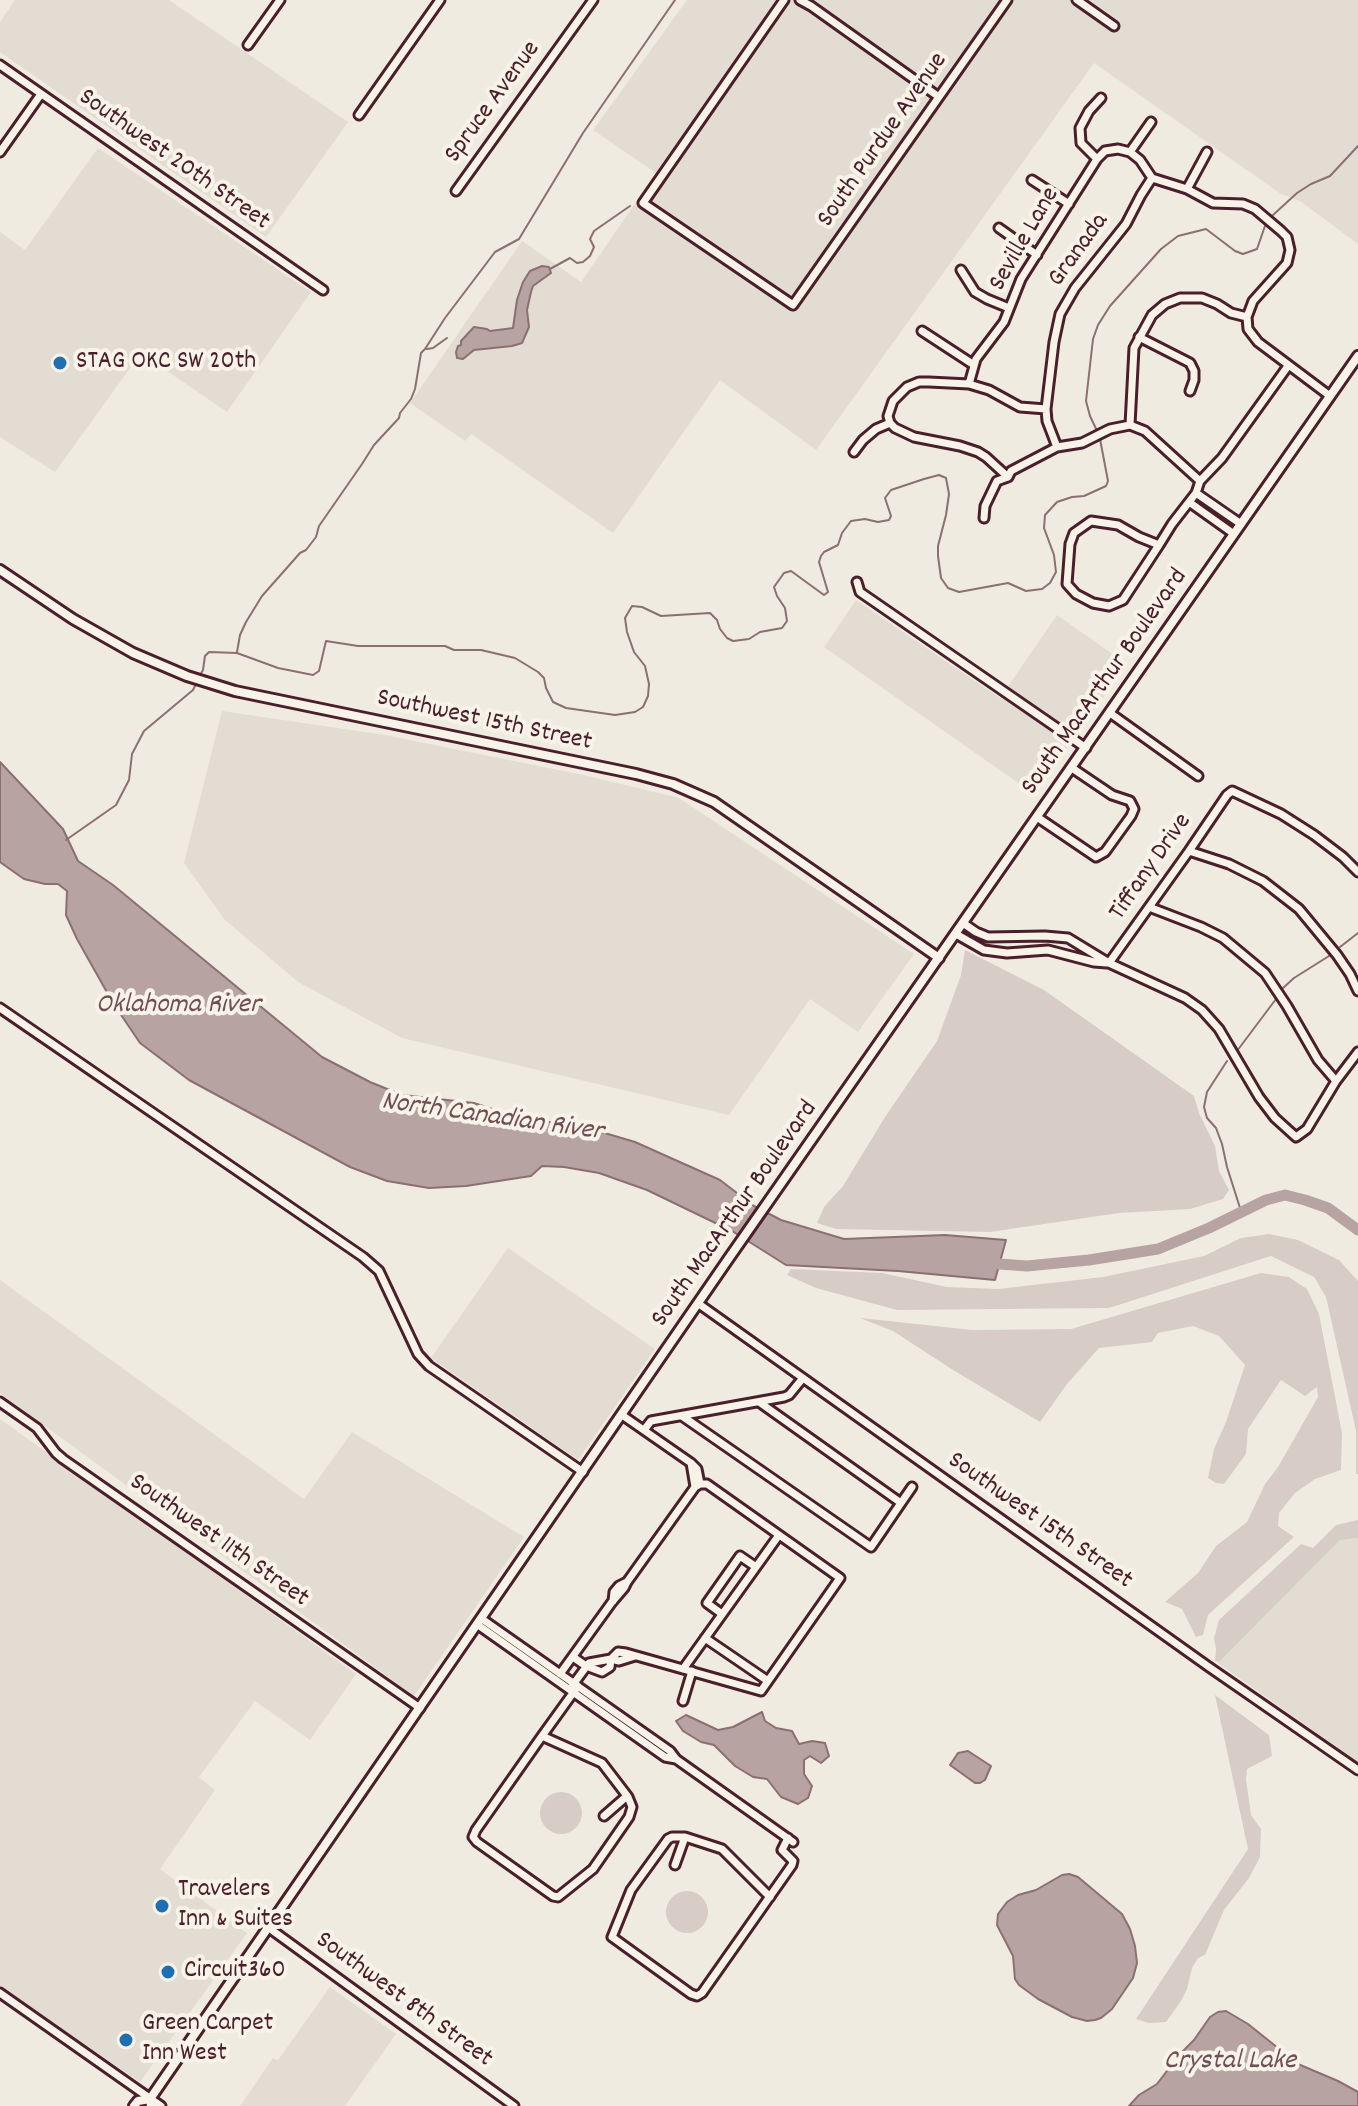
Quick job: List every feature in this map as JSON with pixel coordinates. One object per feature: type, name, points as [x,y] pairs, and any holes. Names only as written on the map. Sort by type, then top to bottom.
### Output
[{"type":"main road","name":"South MacArthur Boulevard","points":[[151,2102],[729,1258],[1358,356]]},
{"type":"main road","name":"Southwest 15th Street","points":[[0,570],[73,619],[133,653],[187,676],[235,691],[673,784],[714,802],[939,958]]},
{"type":"main road","points":[[134,2106],[138,2101],[151,2102]]},
{"type":"street","points":[[248,45],[280,0]]},
{"type":"street","points":[[359,115],[440,0]]},
{"type":"street","name":"Spruce Avenue","points":[[456,191],[593,0]]},
{"type":"street","name":"South Purdue Avenue","points":[[784,0],[643,203],[793,305],[1007,0]]},
{"type":"street","points":[[800,0],[939,97]]},
{"type":"street","points":[[1077,0],[1114,26]]},
{"type":"street","name":"Southwest 20th Street","points":[[0,65],[323,290]]},
{"type":"street","points":[[0,152],[41,94]]},
{"type":"street","points":[[1101,98],[1080,128],[1081,143],[1097,159],[1105,151],[1118,149],[1130,152],[1140,160],[1152,178],[1187,189],[1213,203],[1249,206],[1287,237],[1290,250],[1287,263],[1253,301],[1247,317],[1248,329],[1258,342],[1330,396]]},
{"type":"street","points":[[1130,152],[1151,122]]},
{"type":"street","points":[[1187,189],[1207,152]]},
{"type":"street","name":"Seville Lane","points":[[969,384],[976,359],[999,330],[1021,279],[1097,159]]},
{"type":"street","name":"Granada","points":[[1057,447],[1046,409],[1060,314],[1084,275],[1126,224],[1152,178]]},
{"type":"street","points":[[1032,180],[1069,204]]},
{"type":"street","points":[[999,228],[1037,255]]},
{"type":"street","points":[[961,270],[975,292],[1009,308]]},
{"type":"street","points":[[1130,425],[1133,355],[1139,337],[1158,310],[1180,298],[1202,298],[1231,313],[1247,317]]},
{"type":"street","points":[[922,331],[974,365]]},
{"type":"street","points":[[1139,337],[1190,363],[1194,371],[1190,391]]},
{"type":"street","points":[[1159,545],[1118,525],[1091,521],[1074,533],[1070,544],[1067,584],[1076,594],[1093,603],[1109,606],[1123,600],[1196,493],[1200,481],[1222,458],[1288,366]]},
{"type":"street","points":[[1008,477],[978,452],[904,433],[890,423],[888,416],[893,401],[912,384],[969,384],[989,390],[1020,407],[1046,409]]},
{"type":"street","points":[[854,452],[876,429],[890,423]]},
{"type":"street","points":[[984,518],[985,506],[997,481],[1008,477],[1011,471],[1057,447],[1082,443],[1120,426],[1130,425],[1145,431],[1200,481]]},
{"type":"street","points":[[1196,493],[1241,524]]},
{"type":"street","points":[[1189,502],[1234,534]]},
{"type":"street","points":[[857,582],[860,592],[1086,748]]},
{"type":"street","points":[[1110,713],[1198,776]]},
{"type":"street","points":[[1037,817],[1096,857],[1105,852],[1134,809],[1130,801],[1112,795],[1072,768]]},
{"type":"street","name":"Tiffany Drive","points":[[1109,963],[1232,791],[1281,814],[1314,835],[1358,872]]},
{"type":"street","points":[[1189,851],[1229,864],[1263,881],[1299,909],[1337,955],[1358,991]]},
{"type":"street","points":[[1149,907],[1223,938],[1265,973],[1318,1060],[1336,1081]]},
{"type":"street","points":[[963,923],[988,937],[1068,938],[1109,963],[1185,998],[1202,1010],[1219,1029],[1259,1097],[1275,1118],[1296,1137],[1307,1129],[1358,1052]]},
{"type":"street","points":[[956,934],[984,950],[1007,953],[1048,950],[1109,963]]},
{"type":"street","points":[[1017,938],[1017,952]]},
{"type":"street","points":[[0,1008],[363,1257],[379,1271],[418,1354],[429,1366],[583,1472]]},
{"type":"street","name":"Southwest 15th Street","points":[[699,1304],[1358,1770]]},
{"type":"street","points":[[644,1430],[651,1421],[789,1395],[803,1378]]},
{"type":"street","name":"Southwest 11th Street","points":[[0,1402],[37,1428],[63,1459],[420,1708]]},
{"type":"street","points":[[759,1402],[901,1503]]},
{"type":"street","points":[[622,1415],[691,1463],[697,1486]]},
{"type":"street","points":[[682,1416],[871,1547],[912,1487]]},
{"type":"street","points":[[542,1736],[602,1763],[631,1801],[631,1812],[593,1869],[562,1896],[553,1896],[473,1837],[586,1666],[637,1655],[761,1691],[840,1578],[707,1484],[697,1486],[627,1582],[617,1588],[612,1602],[560,1674]]},
{"type":"street","points":[[683,1701],[688,1670],[705,1638],[779,1535]]},
{"type":"street","points":[[722,1614],[707,1603],[740,1556],[756,1567]]},
{"type":"street","points":[[480,1622],[560,1674],[574,1688]]},
{"type":"street","points":[[480,1622],[665,1757],[676,1759],[791,1840],[782,1850],[793,1861],[792,1865],[770,1897],[702,1993],[697,1996],[612,1937],[631,1890],[668,1839],[677,1836],[722,1849],[770,1897]]},
{"type":"street","points":[[705,1638],[768,1681]]},
{"type":"street","points":[[573,1657],[586,1666]]},
{"type":"street","points":[[604,1816],[627,1796]]},
{"type":"street","points":[[675,1865],[685,1837]]},
{"type":"street","name":"Southwest 8th Street","points":[[269,1928],[514,2106]]},
{"type":"street","points":[[0,1993],[151,2102],[161,2106]]},
{"type":"shaded area","points":[[15,0],[169,0],[348,122],[266,237],[0,52],[0,22]]},
{"type":"shaded area","points":[[687,0],[1358,0],[1358,244],[1300,201],[1281,194],[1094,63],[816,450],[720,380],[613,533],[471,434],[465,441],[410,403],[522,241],[581,282],[656,173],[593,130]]},
{"type":"shaded area","points":[[98,148],[311,292],[227,412],[141,353],[55,472],[0,437],[0,232],[25,250]]},
{"type":"shaded area","points":[[856,600],[1000,698],[1057,615],[1127,664],[1034,794],[824,647]]},
{"type":"shaded area","points":[[222,711],[385,735],[588,776],[679,798],[914,954],[858,1032],[810,999],[729,1115],[402,1038],[298,982],[225,920],[184,863]]},
{"type":"shaded area","points":[[965,950],[1044,990],[1194,1096],[1215,1146],[1219,1171],[1229,1190],[1223,1199],[1190,1209],[1119,1213],[990,1232],[836,1229],[817,1223],[824,1207],[843,1186],[937,1041],[961,975]]},
{"type":"shaded area","points":[[1269,1234],[1298,1240],[1339,1260],[1358,1281],[1358,1474],[1356,1431],[1326,1297],[1314,1277],[1271,1256],[1109,1308],[897,1310],[816,1288],[787,1275],[791,1269],[882,1273],[947,1287],[998,1289],[1103,1277],[1204,1256],[1241,1238]]},
{"type":"shaded area","points":[[508,1248],[655,1349],[578,1460],[431,1358]]},
{"type":"shaded area","points":[[1261,1273],[1289,1277],[1307,1289],[1319,1314],[1342,1433],[1341,1470],[1315,1479],[1295,1493],[1279,1513],[1278,1526],[1294,1537],[1208,1615],[1203,1635],[1196,1637],[1182,1609],[1165,1602],[1198,1573],[1216,1546],[1247,1522],[1265,1484],[1318,1397],[1317,1387],[1305,1396],[1281,1380],[1248,1429],[1246,1454],[1224,1484],[1216,1483],[1208,1478],[1214,1449],[1245,1365],[1219,1336],[1193,1326],[1158,1333],[1152,1342],[1099,1348],[1067,1384],[1040,1422],[893,1331],[860,1318],[973,1330],[1071,1329]]},
{"type":"shaded area","points":[[0,1280],[304,1499],[352,1432],[524,1537],[414,1696],[0,1393]]},
{"type":"shaded area","points":[[0,1419],[356,1674],[310,1740],[255,1701],[199,1777],[215,1790],[160,1869],[247,1933],[140,2082],[0,1987]]},
{"type":"shaded area","points":[[1358,1520],[1358,1538],[1340,1540],[1219,1662],[1215,1661],[1214,1638],[1219,1620],[1301,1544],[1313,1548],[1336,1525]]},
{"type":"shaded area","points":[[1358,1538],[1358,1762],[1218,1663],[1340,1540]]},
{"type":"shaded area","points":[[1215,1695],[1269,1735],[1272,1756],[1247,1769],[1246,1779],[1251,1815],[1261,1829],[1260,1857],[1249,1878],[1224,1910],[1205,1955],[1198,1958],[1192,1968],[1181,2001],[1166,2022],[1149,2023],[1136,2019],[1248,1849]]},
{"type":"shaded area","points":[[561,1792],[576,1798],[582,1813],[576,1828],[561,1834],[546,1828],[540,1813],[546,1798]]},
{"type":"shaded area","points":[[687,1891],[702,1897],[708,1912],[702,1927],[687,1933],[672,1927],[666,1912],[672,1897]]},
{"type":"shaded area","points":[[330,1987],[396,2034],[345,2106],[240,2106],[273,2058],[278,2060]]},
{"type":"water","points":[[542,266],[549,267],[551,273],[533,286],[527,310],[529,327],[522,343],[474,350],[463,359],[457,358],[458,346],[474,327],[490,331],[513,328],[523,282],[530,271]]},
{"type":"water","name":"Oklahoma River","points":[[0,762],[63,829],[78,861],[113,885],[322,1057],[370,1082],[402,1095],[474,1103],[507,1114],[598,1131],[635,1142],[720,1180],[754,1206],[781,1220],[844,1239],[945,1235],[1006,1240],[995,1280],[786,1265],[732,1231],[647,1190],[599,1173],[542,1166],[531,1176],[429,1188],[387,1181],[350,1167],[189,1080],[140,1043],[77,939],[66,915],[67,891],[58,884],[24,879],[0,862]]},
{"type":"water","points":[[762,1712],[765,1721],[776,1728],[792,1731],[799,1744],[812,1741],[825,1743],[829,1756],[821,1763],[810,1756],[804,1760],[804,1774],[812,1786],[808,1798],[798,1804],[781,1797],[767,1779],[753,1777],[735,1766],[714,1745],[701,1742],[683,1731],[676,1721],[686,1715],[718,1730],[733,1727]]},
{"type":"water","points":[[968,1751],[991,1766],[985,1780],[980,1783],[975,1783],[950,1765],[958,1753]]},
{"type":"water","points":[[1069,1874],[1078,1877],[1122,1914],[1135,1946],[1137,1963],[1133,1978],[1112,2009],[1095,2020],[1072,2017],[1019,1985],[1015,1979],[1013,1956],[997,1925],[998,1914],[1007,1902]]},
{"type":"water","name":"Crystal Lake","points":[[1226,2011],[1248,2024],[1298,2064],[1358,2092],[1358,2106],[1129,2106],[1139,2095],[1157,2084],[1210,2017]]},
{"type":"waterway","points":[[237,652],[240,635],[262,596],[316,537],[319,526],[374,445],[399,418],[411,399],[421,353],[495,252],[519,239],[583,133],[675,0]]},
{"type":"waterway","points":[[1273,215],[1297,193],[1330,176],[1358,146]]},
{"type":"waterway","points":[[550,269],[570,258],[577,263],[583,262],[594,247],[590,239],[594,231],[630,206]]},
{"type":"waterway","points":[[1098,433],[1086,401],[1093,339],[1110,306],[1161,249],[1178,236],[1206,229],[1243,254],[1257,249],[1265,226]]},
{"type":"waterway","points":[[427,349],[447,338]]},
{"type":"waterway","points":[[199,677],[209,652],[237,653],[278,668],[313,675],[319,671],[326,641],[358,646],[445,646],[454,650],[481,650],[515,658],[538,672],[544,678],[553,702],[566,708],[615,715],[635,712],[643,707],[649,684],[645,666],[634,652],[627,632],[625,618],[632,606],[661,616],[710,613],[727,638],[733,641],[782,628],[787,621],[785,608],[774,587],[784,573],[791,571],[824,595],[828,592],[819,562],[824,552],[838,545],[851,521],[889,520],[891,516],[885,498],[891,490],[924,479],[939,475],[946,478],[949,494],[938,556],[941,578],[948,588],[959,592],[1008,583],[1026,591],[1042,589],[1056,572],[1054,555],[1044,528],[1045,515],[1057,502],[1084,496],[1106,486],[1108,481],[1100,439]]},
{"type":"waterway","points":[[66,840],[116,805],[129,780],[132,754],[144,731],[193,690],[197,682]]},
{"type":"waterway","points":[[1340,947],[1358,933]]},
{"type":"waterway","points":[[1283,988],[1329,956]]},
{"type":"waterway","points":[[1237,1051],[1276,999]]},
{"type":"waterway","points":[[1227,1061],[1207,1092],[1204,1107],[1222,1144],[1241,1211]]},
{"type":"waterway","name":"North Canadian River","points":[[985,1263],[1027,1266],[1158,1249],[1266,1200],[1285,1195],[1328,1208],[1358,1230]]},
{"type":"place","name":"STAG OKC SW 20th","points":[[60,363]]},
{"type":"place","name":"Travelers Inn & Suites","points":[[162,1906]]},
{"type":"place","name":"Circuit360","points":[[168,1972]]},
{"type":"place","name":"Green Carpet Inn West","points":[[126,2040]]}]
